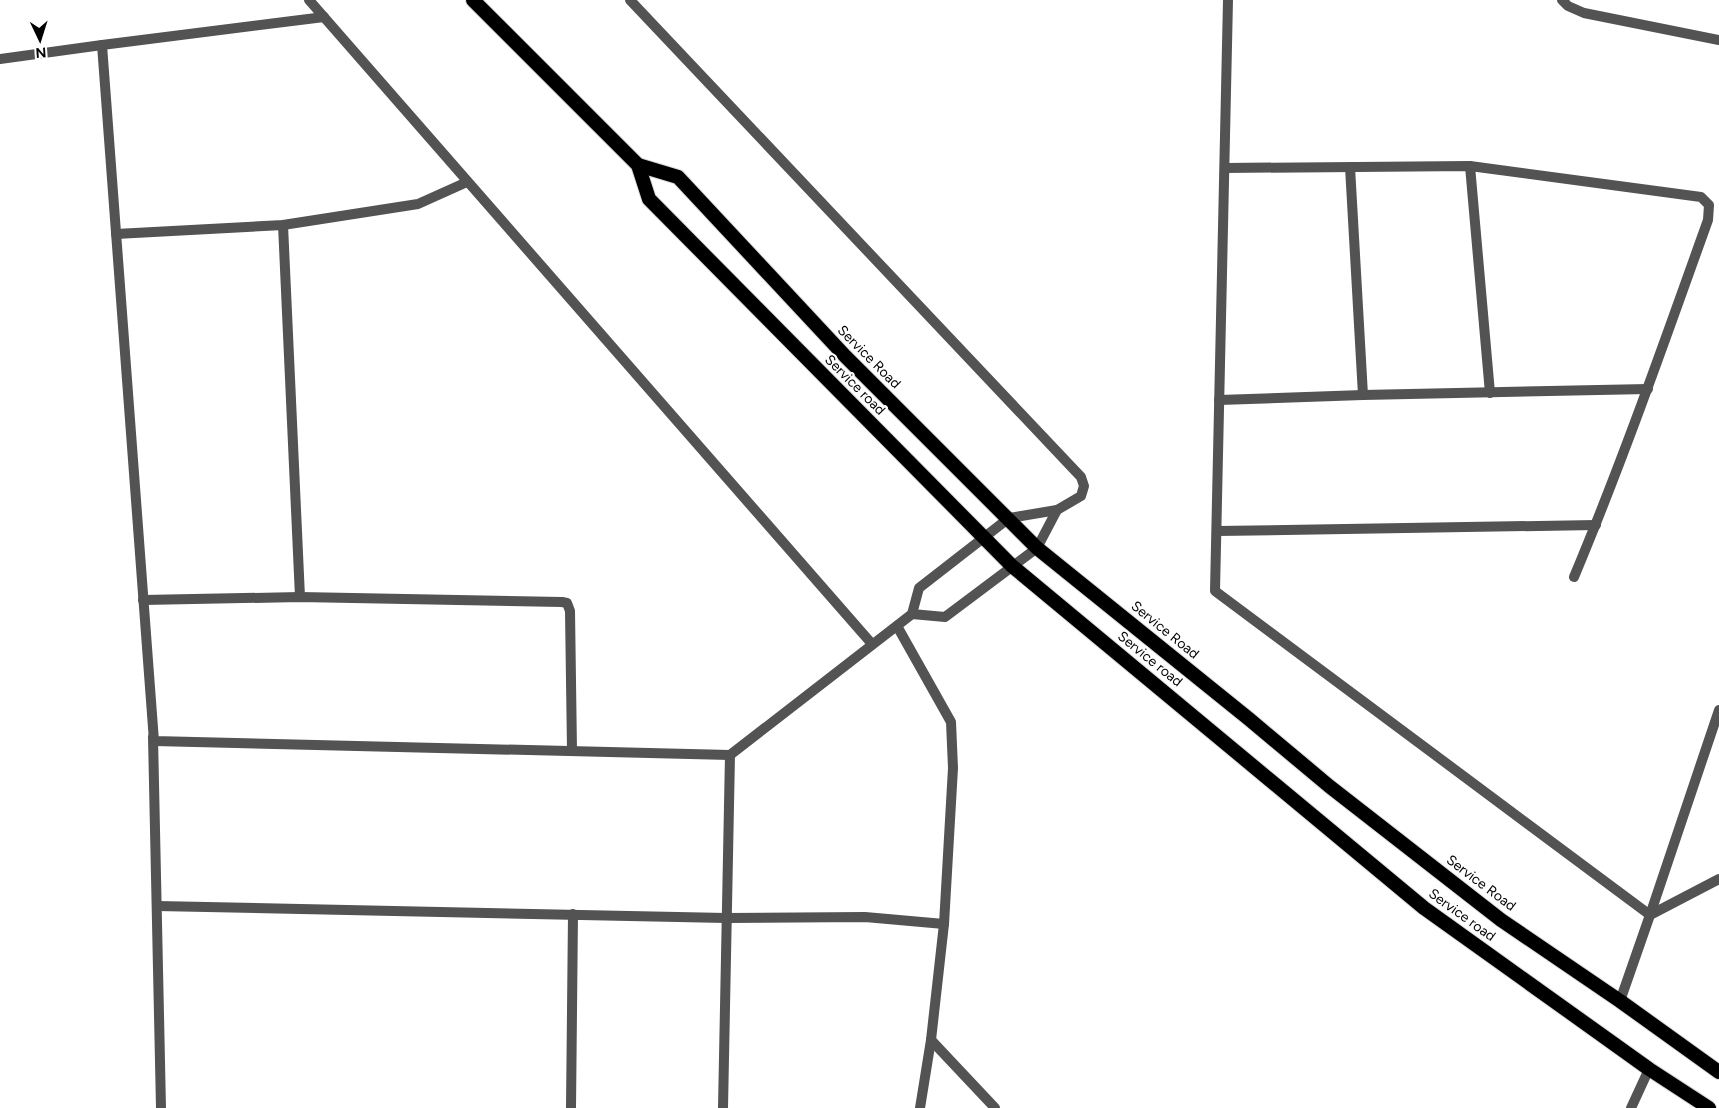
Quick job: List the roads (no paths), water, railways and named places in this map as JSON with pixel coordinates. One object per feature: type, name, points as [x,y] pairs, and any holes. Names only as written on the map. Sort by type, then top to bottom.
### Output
[{"type":"highway","points":[[473,0],[638,165]]},
{"type":"highway","name":"Service Road","points":[[638,165],[678,177],[844,356],[1009,518],[1037,548],[1329,786],[1485,907],[1620,1000],[1719,1072]]},
{"type":"highway","name":"Service road","points":[[638,165],[649,200],[1012,566],[1424,908],[1648,1068],[1709,1108]]},
{"type":"street","points":[[309,0],[872,644]]},
{"type":"street","points":[[102,46],[154,741],[730,755],[912,614],[918,588],[1009,518],[1058,510],[1081,496],[1084,486],[1081,477],[630,0]]},
{"type":"street","points":[[1228,0],[1215,591],[1650,915]]},
{"type":"street","points":[[1562,0],[1568,6],[1584,13],[1719,40]]},
{"type":"street","points":[[0,59],[324,17]]},
{"type":"street","points":[[1225,168],[1470,166],[1701,197],[1709,206],[1708,220],[1648,389],[1574,577]]},
{"type":"street","points":[[1470,166],[1490,393]]},
{"type":"street","points":[[1350,167],[1363,395]]},
{"type":"street","points":[[116,234],[283,224],[418,204],[467,182]]},
{"type":"street","points":[[283,224],[300,597]]},
{"type":"street","points":[[1219,400],[1648,389]]},
{"type":"street","points":[[912,614],[945,616],[1037,548],[1058,510]]},
{"type":"street","points":[[1217,531],[1596,525]]},
{"type":"street","points":[[143,600],[300,597],[553,601],[567,603],[570,611],[572,751]]},
{"type":"street","points":[[897,626],[951,722],[953,768],[944,924],[931,1040],[920,1108]]},
{"type":"street","points":[[1620,1000],[1719,710]]},
{"type":"street","points":[[153,728],[161,1108]]},
{"type":"street","points":[[723,1108],[730,755]]},
{"type":"street","points":[[1650,915],[1719,879]]},
{"type":"street","points":[[157,906],[726,918],[865,917],[944,924]]},
{"type":"street","points":[[571,1108],[573,914]]},
{"type":"street","points":[[931,1040],[995,1108]]},
{"type":"street","points":[[1631,1108],[1648,1068]]}]
